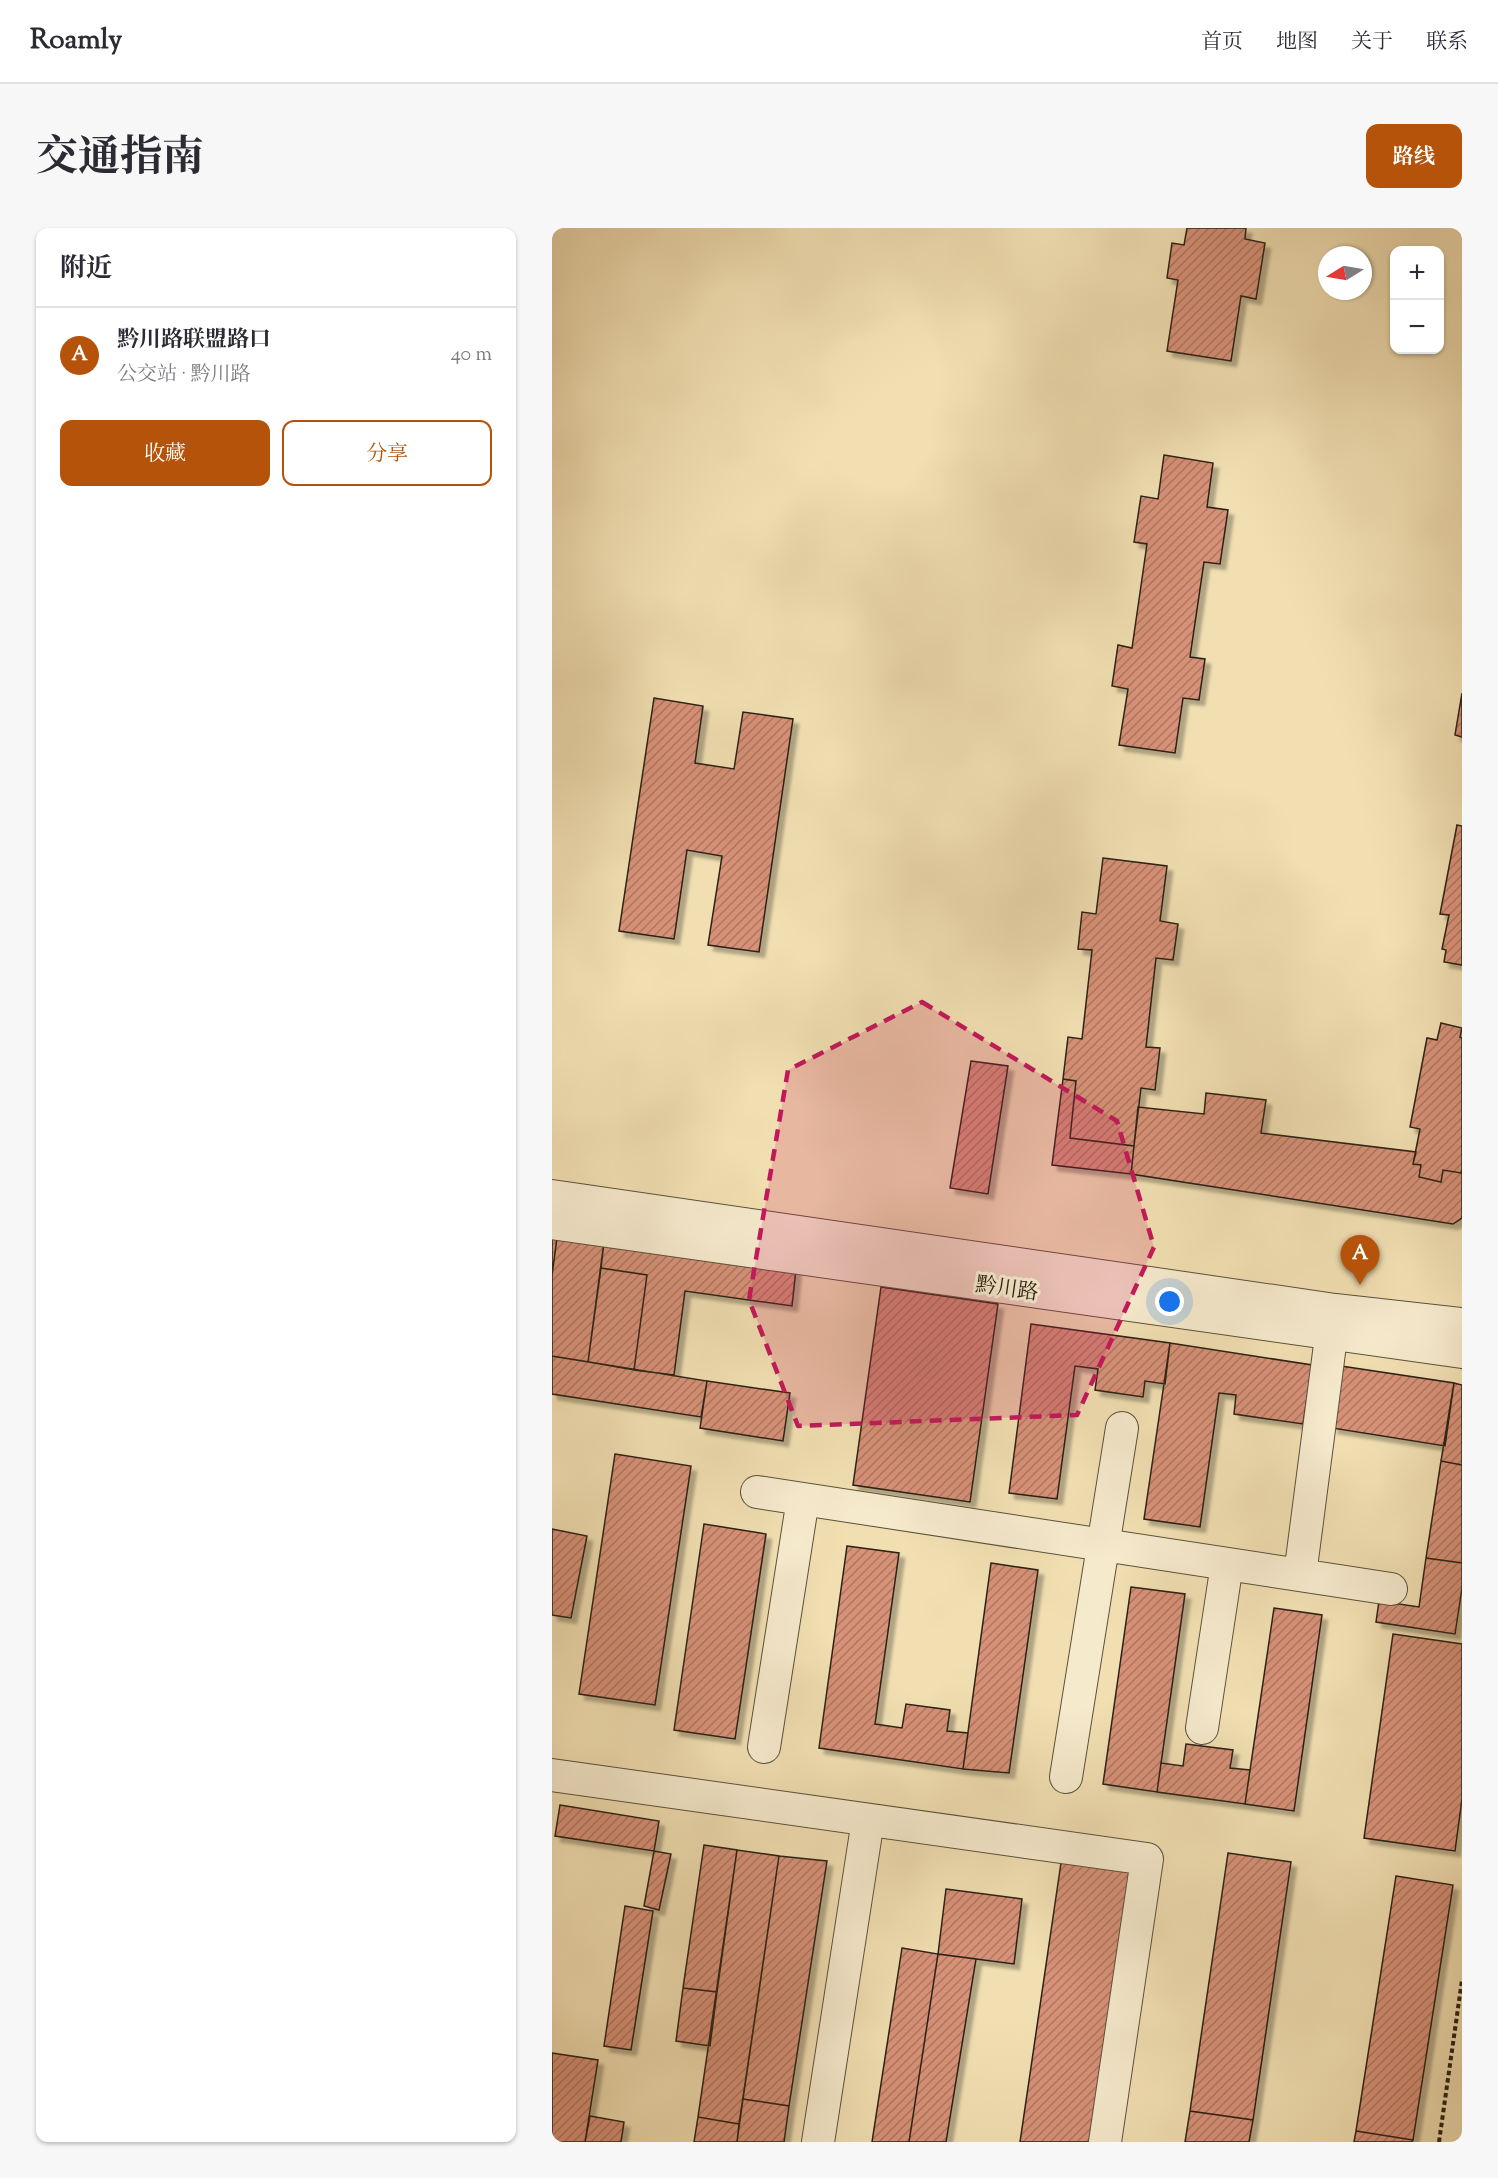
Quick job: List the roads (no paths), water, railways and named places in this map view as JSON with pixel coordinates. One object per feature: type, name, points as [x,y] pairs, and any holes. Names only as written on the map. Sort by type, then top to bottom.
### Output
[{"type":"street","name":"黔川路","points":[[552,1196],[1333,1323],[1462,1352]]},
{"type":"street","name":"黔川路","points":[[552,1223],[1333,1323],[1462,1324]]},
{"type":"street","points":[[1300,1575],[1333,1323]]},
{"type":"street","points":[[1066,1777],[1122,1428]]},
{"type":"street","points":[[757,1492],[1391,1589]]},
{"type":"street","points":[[764,1747],[803,1499]]},
{"type":"street","points":[[1202,1728],[1227,1564]]},
{"type":"street","points":[[552,1775],[1147,1859],[1105,2142]]},
{"type":"street","points":[[818,2142],[868,1820]]},
{"type":"place","name":"黔川路联盟路口","points":[[1360,1285]]}]
